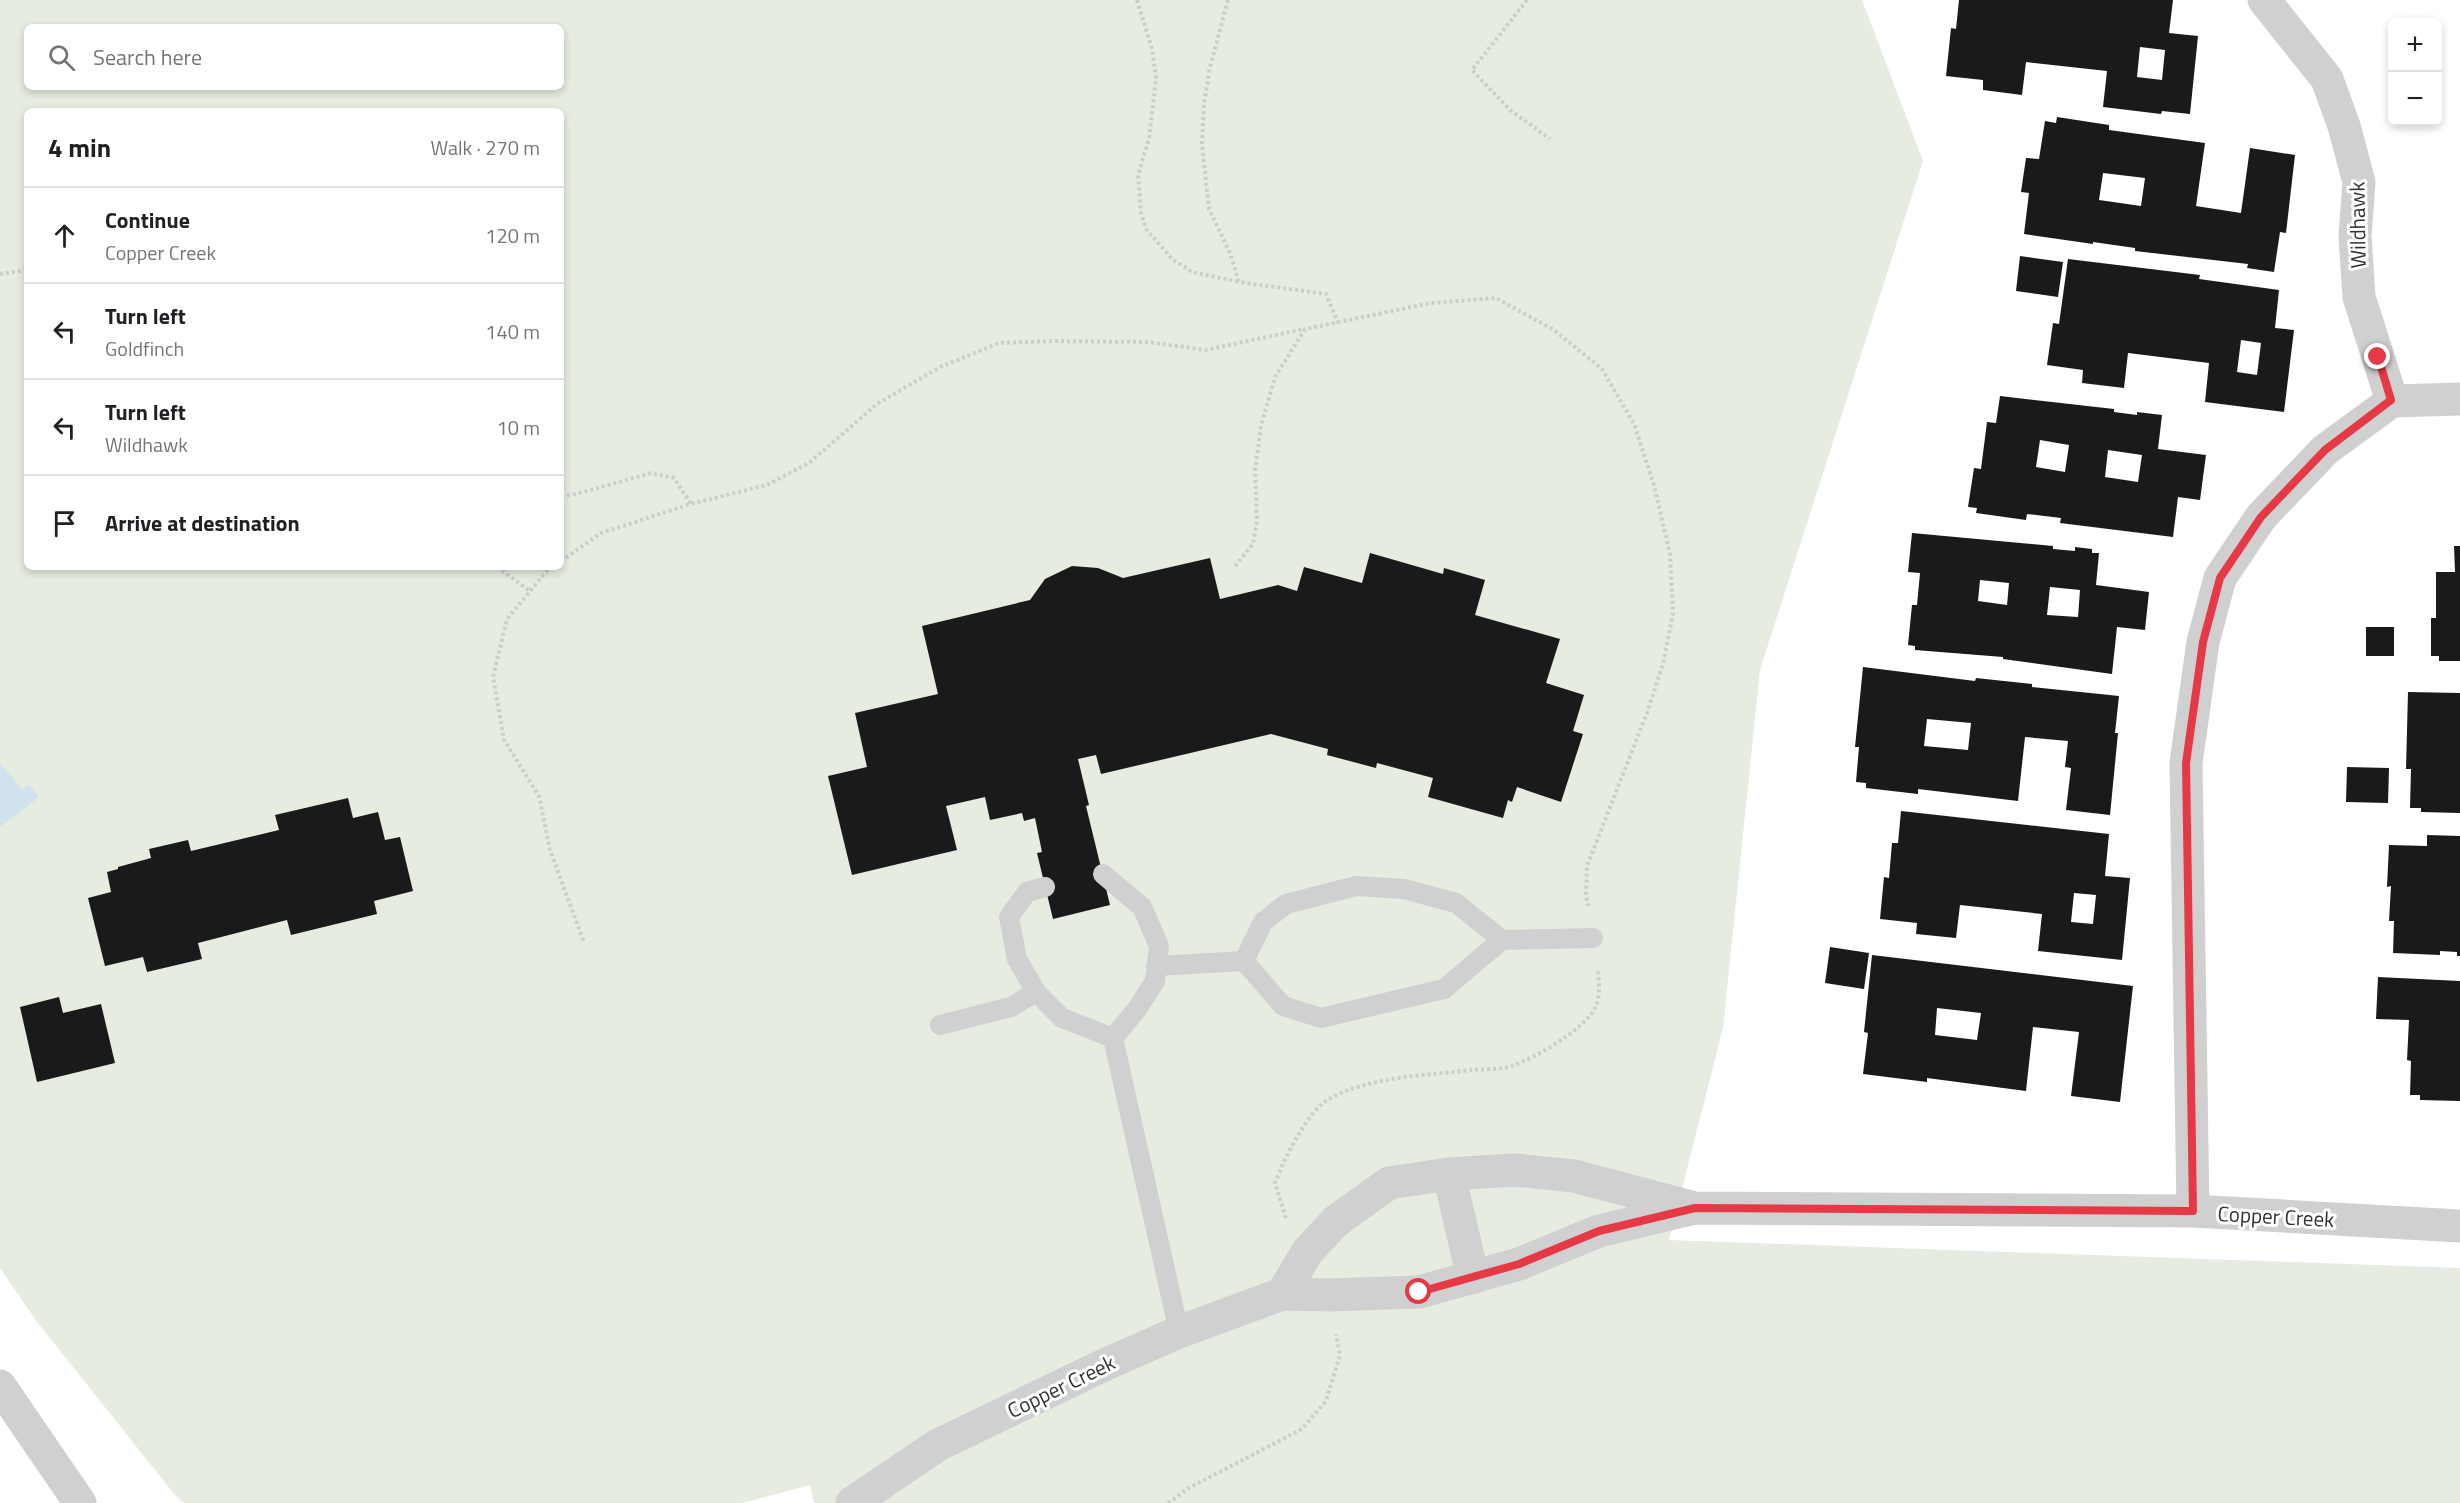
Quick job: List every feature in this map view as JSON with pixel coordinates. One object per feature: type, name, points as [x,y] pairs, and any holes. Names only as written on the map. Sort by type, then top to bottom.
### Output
[{"type":"street","name":"Wildhawk","points":[[2264,0],[2327,79],[2344,126],[2359,182],[2355,236],[2360,297],[2391,400]]},
{"type":"street","points":[[2193,1211],[2186,763],[2203,642],[2220,578],[2261,517],[2325,450],[2391,400],[2460,399]]},
{"type":"street","name":"Copper Creek","points":[[1282,1294],[1308,1251],[1336,1221],[1389,1183],[1449,1174],[1514,1170],[1564,1175],[1695,1208],[2193,1211],[2460,1226]]},
{"type":"street","points":[[1449,1174],[1473,1278]]},
{"type":"street","name":"Copper Creek","points":[[852,1503],[938,1445],[1104,1365],[1179,1332],[1282,1294],[1419,1292],[1519,1264],[1599,1231],[1695,1208]]},
{"type":"street","points":[[0,1386],[80,1503]]},
{"type":"lane","points":[[1103,874],[1142,907],[1159,946],[1155,981],[1137,1009],[1113,1038]]},
{"type":"lane","points":[[1244,961],[1263,922],[1286,904],[1356,886],[1404,889],[1456,903],[1502,940]]},
{"type":"lane","points":[[1045,887],[1027,892],[1009,917],[1017,959],[1036,992],[1062,1018],[1113,1038]]},
{"type":"lane","points":[[1244,961],[1283,1006],[1321,1018],[1444,989],[1502,940],[1593,938]]},
{"type":"lane","points":[[1156,966],[1244,961]]},
{"type":"lane","points":[[940,1025],[1011,1007],[1036,992]]},
{"type":"lane","points":[[1113,1038],[1179,1332]]},
{"type":"path","points":[[1137,0],[1152,50],[1156,78],[1149,139],[1138,175],[1141,213],[1146,229],[1172,259],[1192,272],[1239,282],[1326,294],[1338,323]]},
{"type":"path","points":[[1228,0],[1210,67],[1204,104],[1202,144],[1209,208],[1230,253],[1239,282]]},
{"type":"path","points":[[1527,0],[1472,70],[1510,110],[1550,139]]},
{"type":"path","points":[[0,274],[24,270]]},
{"type":"path","points":[[564,559],[601,533],[691,504],[767,485],[809,463],[877,404],[940,367],[999,343],[1147,342],[1206,350],[1338,323],[1375,313],[1431,303],[1496,298],[1554,330],[1602,369],[1634,424],[1654,484],[1670,555],[1673,614],[1663,664],[1647,713],[1587,866],[1586,894],[1599,974],[1596,1006],[1572,1034],[1511,1066],[1391,1079],[1357,1087],[1326,1101],[1304,1127],[1287,1155],[1275,1182],[1285,1216],[1308,1251]]},
{"type":"path","points":[[1235,566],[1253,544],[1257,521],[1255,470],[1261,426],[1275,377],[1305,329]]},
{"type":"path","points":[[564,496],[651,473],[674,478],[691,504]]},
{"type":"path","points":[[501,570],[530,591]]},
{"type":"path","points":[[549,570],[507,619],[493,677],[504,740],[539,796],[550,850],[584,942]]},
{"type":"path","points":[[1168,1503],[1187,1489],[1302,1429],[1326,1401],[1340,1354],[1329,1295]]},
{"type":"shaded area","points":[[0,0],[1862,0],[1923,161],[1760,670],[1723,1028],[1669,1240],[2460,1268],[2460,1503],[814,1503],[810,1485],[742,1503],[184,1503],[175,1495],[37,1322],[0,1268]]},
{"type":"water","points":[[0,763],[22,789],[29,785],[39,797],[0,827]]},
{"type":"building","points":[[1959,0],[2173,0],[2169,33],[2198,36],[2190,114],[2162,111],[2161,114],[2103,107],[2107,71],[2026,62],[2022,95],[1983,90],[1983,80],[1946,76],[1951,28],[1956,29]],"holes":[[[2140,47],[2165,50],[2162,80],[2137,77]]]},
{"type":"building","points":[[2057,117],[2109,125],[2109,130],[2205,143],[2196,206],[2241,213],[2250,148],[2295,155],[2286,233],[2280,232],[2274,272],[2247,268],[2248,264],[2135,251],[2135,248],[2024,234],[2029,193],[2021,192],[2026,158],[2039,159],[2045,121],[2056,123]],"holes":[[[2103,173],[2145,178],[2141,206],[2099,200]]]},
{"type":"building","points":[[2020,256],[2063,262],[2058,297],[2016,291]]},
{"type":"building","points":[[2068,259],[2200,275],[2199,279],[2279,290],[2275,328],[2294,330],[2284,412],[2205,402],[2209,363],[2128,353],[2124,388],[2082,383],[2083,370],[2047,365],[2053,323],[2059,324]],"holes":[[[2241,340],[2261,343],[2257,375],[2237,372]]]},
{"type":"building","points":[[2000,396],[2114,409],[2114,412],[2137,415],[2137,412],[2162,415],[2158,449],[2206,455],[2200,500],[2178,497],[2173,537],[2060,523],[2061,518],[2027,514],[2026,520],[1976,513],[1977,508],[1968,507],[1974,468],[1981,469],[1987,422],[1996,423]],"holes":[[[2040,440],[2069,445],[2065,472],[2036,467]],[[2108,450],[2142,455],[2138,482],[2105,477]]]},
{"type":"building","points":[[1912,533],[2053,546],[2053,549],[2075,551],[2075,547],[2092,549],[2092,553],[2099,553],[2096,585],[2149,592],[2145,630],[2117,627],[2112,674],[2003,659],[2003,657],[1915,650],[1915,646],[1908,645],[1912,605],[1917,605],[1920,573],[1908,572]],"holes":[[[1980,580],[2009,583],[2007,605],[1978,601]],[[2050,587],[2080,590],[2078,617],[2047,615]]]},
{"type":"building","points":[[2454,546],[2460,546],[2460,661],[2439,661],[2439,656],[2431,656],[2431,618],[2436,618],[2436,572],[2455,572]]},
{"type":"building","points":[[1370,553],[1443,574],[1444,568],[1485,580],[1475,615],[1560,639],[1546,683],[1584,695],[1573,731],[1583,734],[1561,802],[1517,787],[1512,802],[1508,800],[1503,818],[1428,797],[1433,778],[1377,763],[1376,768],[1327,755],[1328,749],[1271,734],[1101,774],[1096,755],[1078,759],[1089,805],[1086,806],[1110,905],[1053,919],[1037,853],[1042,852],[1035,818],[1024,821],[1022,813],[990,820],[985,797],[946,806],[957,850],[852,875],[828,776],[867,767],[855,713],[938,694],[922,626],[1030,600],[1045,579],[1072,566],[1098,568],[1123,578],[1210,558],[1220,599],[1278,585],[1297,591],[1304,567],[1362,583]]},
{"type":"building","points":[[2366,627],[2394,627],[2394,656],[2366,656]]},
{"type":"building","points":[[1863,667],[1975,681],[1976,678],[2032,684],[2032,687],[2119,696],[2110,815],[2066,810],[2071,768],[2065,767],[2068,741],[2025,737],[2018,801],[1918,789],[1918,794],[1866,788],[1866,783],[1856,782],[1859,747],[1855,747]],"holes":[[[1927,719],[1971,723],[1968,750],[1924,746]]]},
{"type":"building","points":[[2408,692],[2460,693],[2460,813],[2421,812],[2421,808],[2410,808],[2411,769],[2406,769]]},
{"type":"building","points":[[2347,767],[2389,768],[2388,803],[2346,802]]},
{"type":"building","points":[[348,798],[353,818],[378,812],[385,840],[400,837],[413,891],[374,901],[377,914],[291,935],[287,920],[198,943],[202,959],[147,972],[143,957],[105,966],[88,898],[111,892],[107,872],[151,858],[149,849],[188,840],[191,851],[279,830],[275,815]]},
{"type":"building","points":[[1901,811],[2109,834],[2105,876],[2130,878],[2122,960],[2038,951],[2042,914],[1960,905],[1956,938],[1916,934],[1917,923],[1880,919],[1884,877],[1889,878],[1892,843],[1898,843]],"holes":[[[2074,893],[2096,895],[2093,924],[2071,922]]]},
{"type":"building","points":[[2427,835],[2460,836],[2460,956],[2457,956],[2457,952],[2440,951],[2440,955],[2393,953],[2394,921],[2389,921],[2391,886],[2387,887],[2389,845],[2427,846]]},
{"type":"building","points":[[1830,947],[1869,953],[1864,989],[1825,983]]},
{"type":"building","points":[[1872,955],[2133,986],[2120,1102],[2071,1096],[2079,1032],[2033,1027],[2026,1091],[1927,1078],[1927,1082],[1863,1074],[1868,1033],[1864,1032]],"holes":[[[1937,1008],[1981,1013],[1977,1040],[1935,1035]]]},
{"type":"building","points":[[2378,977],[2460,981],[2460,1101],[2420,1100],[2420,1095],[2410,1095],[2411,1061],[2407,1060],[2409,1020],[2376,1019]]},
{"type":"building","points":[[59,997],[63,1013],[101,1004],[115,1063],[37,1082],[20,1007]]},
{"type":"route","points":[[1419,1292],[1519,1264],[1599,1231],[1695,1208],[2193,1211],[2186,763],[2203,642],[2220,578],[2261,517],[2325,450],[2391,400],[2378,357]]}]
